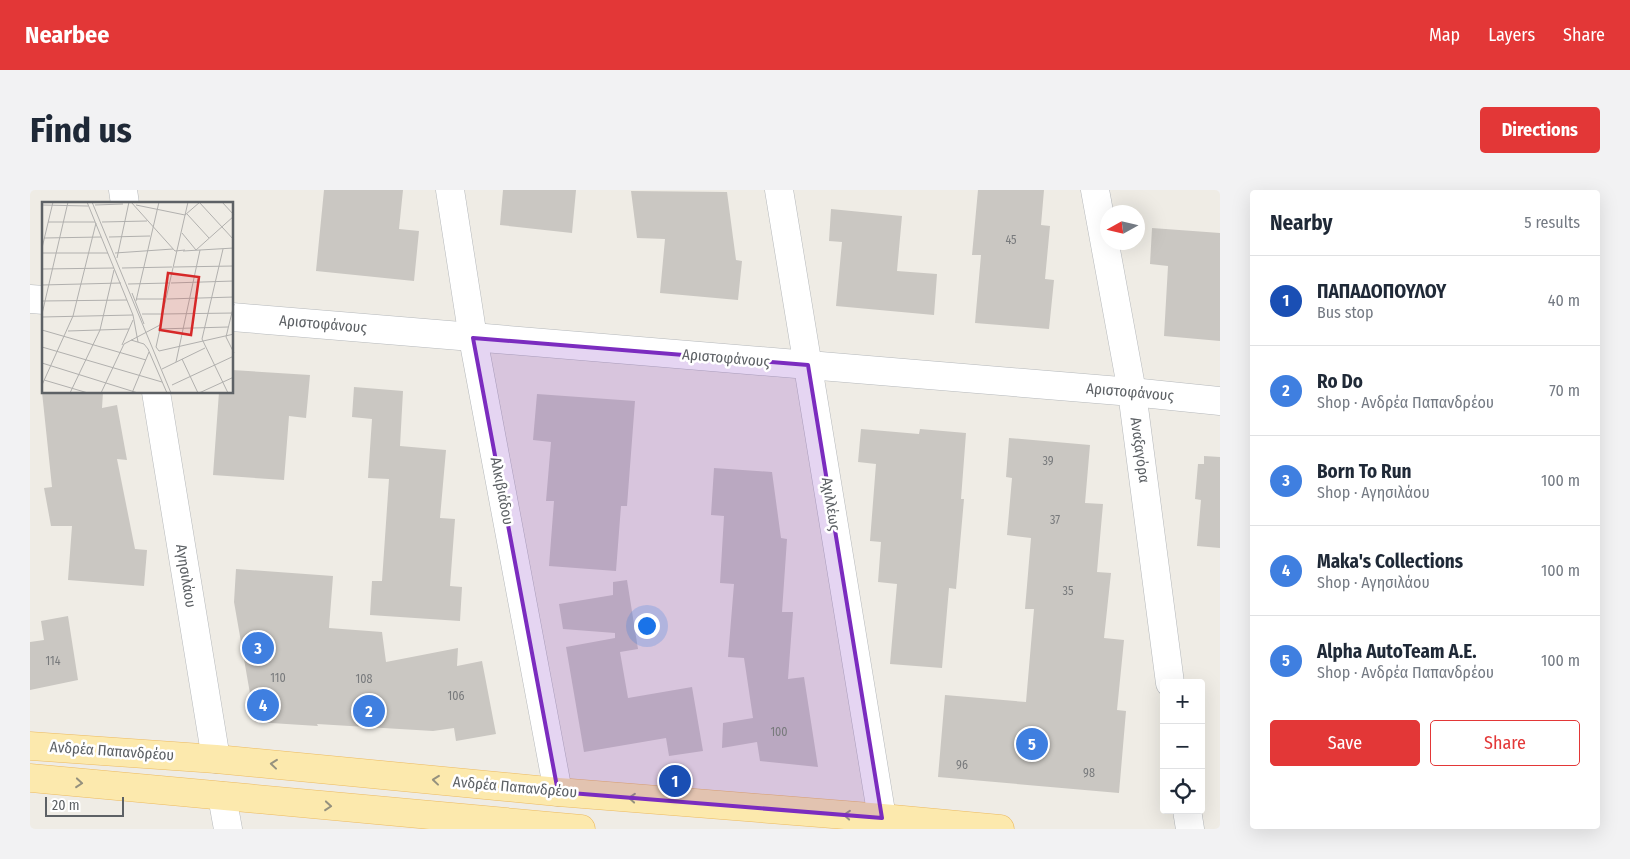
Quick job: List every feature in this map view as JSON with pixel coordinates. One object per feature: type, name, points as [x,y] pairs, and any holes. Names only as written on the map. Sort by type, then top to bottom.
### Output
[{"type":"main road","name":"Ανδρέα Παπανδρέου","points":[[30,746],[216,759],[558,792],[1000,829]]},
{"type":"main road","points":[[30,778],[566,828]]},
{"type":"street","name":"Αλκιβιάδου","points":[[450,190],[473,338],[558,792]]},
{"type":"street","name":"Αχιλλέως","points":[[779,190],[882,818]]},
{"type":"street","name":"Αναξαγόρα","points":[[1095,190],[1132,392],[1169,679]]},
{"type":"street","name":"Αριστοφάνους","points":[[234,316],[1220,401]]},
{"type":"street","name":"Αγησιλάου","points":[[156,394],[216,759]]},
{"type":"street","points":[[222,796],[228,829]]},
{"type":"street","points":[[1188,814],[1190,829]]},
{"type":"highlighted area","points":[[473,338],[808,365],[882,818],[558,792]]},
{"type":"building","points":[[324,190],[403,190],[399,229],[419,231],[414,281],[316,271]]},
{"type":"building","points":[[503,190],[576,190],[572,233],[500,225]]},
{"type":"building","points":[[978,190],[1044,190],[1041,225],[1050,226],[1045,279],[1054,280],[1049,329],[975,323],[981,255],[972,255]]},
{"type":"building","points":[[631,191],[727,192],[736,260],[742,261],[738,300],[660,293],[665,239],[637,238]]},
{"type":"building","points":[[831,209],[902,216],[897,271],[937,274],[934,315],[836,306],[842,242],[829,241]]},
{"type":"building","points":[[1152,228],[1220,233],[1220,341],[1164,336],[1168,266],[1150,264]]},
{"type":"building","points":[[234,370],[310,375],[306,418],[289,416],[284,480],[213,475],[219,394],[234,394]]},
{"type":"building","points":[[354,387],[403,391],[400,446],[446,450],[440,518],[455,519],[450,586],[462,587],[460,621],[370,615],[372,581],[382,581],[389,479],[368,478],[372,419],[352,417]]},
{"type":"building","points":[[42,394],[103,394],[102,408],[117,405],[127,460],[117,459],[135,549],[147,550],[144,586],[68,580],[72,526],[51,526],[44,488],[52,487]]},
{"type":"building","points":[[537,394],[635,401],[627,506],[621,506],[616,571],[549,566],[554,501],[546,501],[551,442],[533,440]]},
{"type":"building","points":[[861,429],[919,434],[920,429],[966,433],[961,499],[964,499],[956,589],[949,588],[942,668],[890,664],[897,584],[878,582],[881,542],[870,541],[876,464],[858,462]]},
{"type":"building","points":[[1009,438],[1090,445],[1085,503],[1103,504],[1097,572],[1111,573],[1104,638],[1124,640],[1117,710],[1126,711],[1119,793],[938,777],[945,695],[1026,702],[1034,609],[1025,609],[1031,538],[1007,535],[1012,478],[1006,477]]},
{"type":"building","points":[[1204,456],[1220,457],[1220,548],[1197,546],[1201,500],[1195,499],[1198,464],[1204,464]]},
{"type":"building","points":[[714,468],[772,472],[781,538],[787,539],[782,612],[793,612],[788,679],[804,677],[818,767],[760,761],[757,742],[722,748],[723,723],[753,718],[744,658],[728,657],[734,584],[720,583],[724,516],[711,515]]},
{"type":"building","points":[[236,569],[333,576],[329,628],[382,632],[386,662],[458,648],[457,666],[482,661],[496,734],[456,741],[454,728],[433,731],[255,722],[234,602]]},
{"type":"building","points":[[627,580],[638,649],[620,652],[628,698],[692,687],[703,751],[669,756],[666,738],[584,752],[566,647],[615,638],[615,633],[563,629],[559,604],[613,595],[613,582]]},
{"type":"building","points":[[68,616],[78,680],[30,690],[30,642],[44,640],[41,621]]},
{"type":"place","name":"Born To Run","points":[[258,648]]},
{"type":"place","name":"Maka's Collections","points":[[263,705]]},
{"type":"place","name":"Ro Do","points":[[369,711]]},
{"type":"place","name":"Alpha AutoTeam Α.Ε.","points":[[1032,744]]},
{"type":"place","name":"ΠΑΠΑΔΟΠΟΥΛΟΥ","points":[[675,781]]}]
